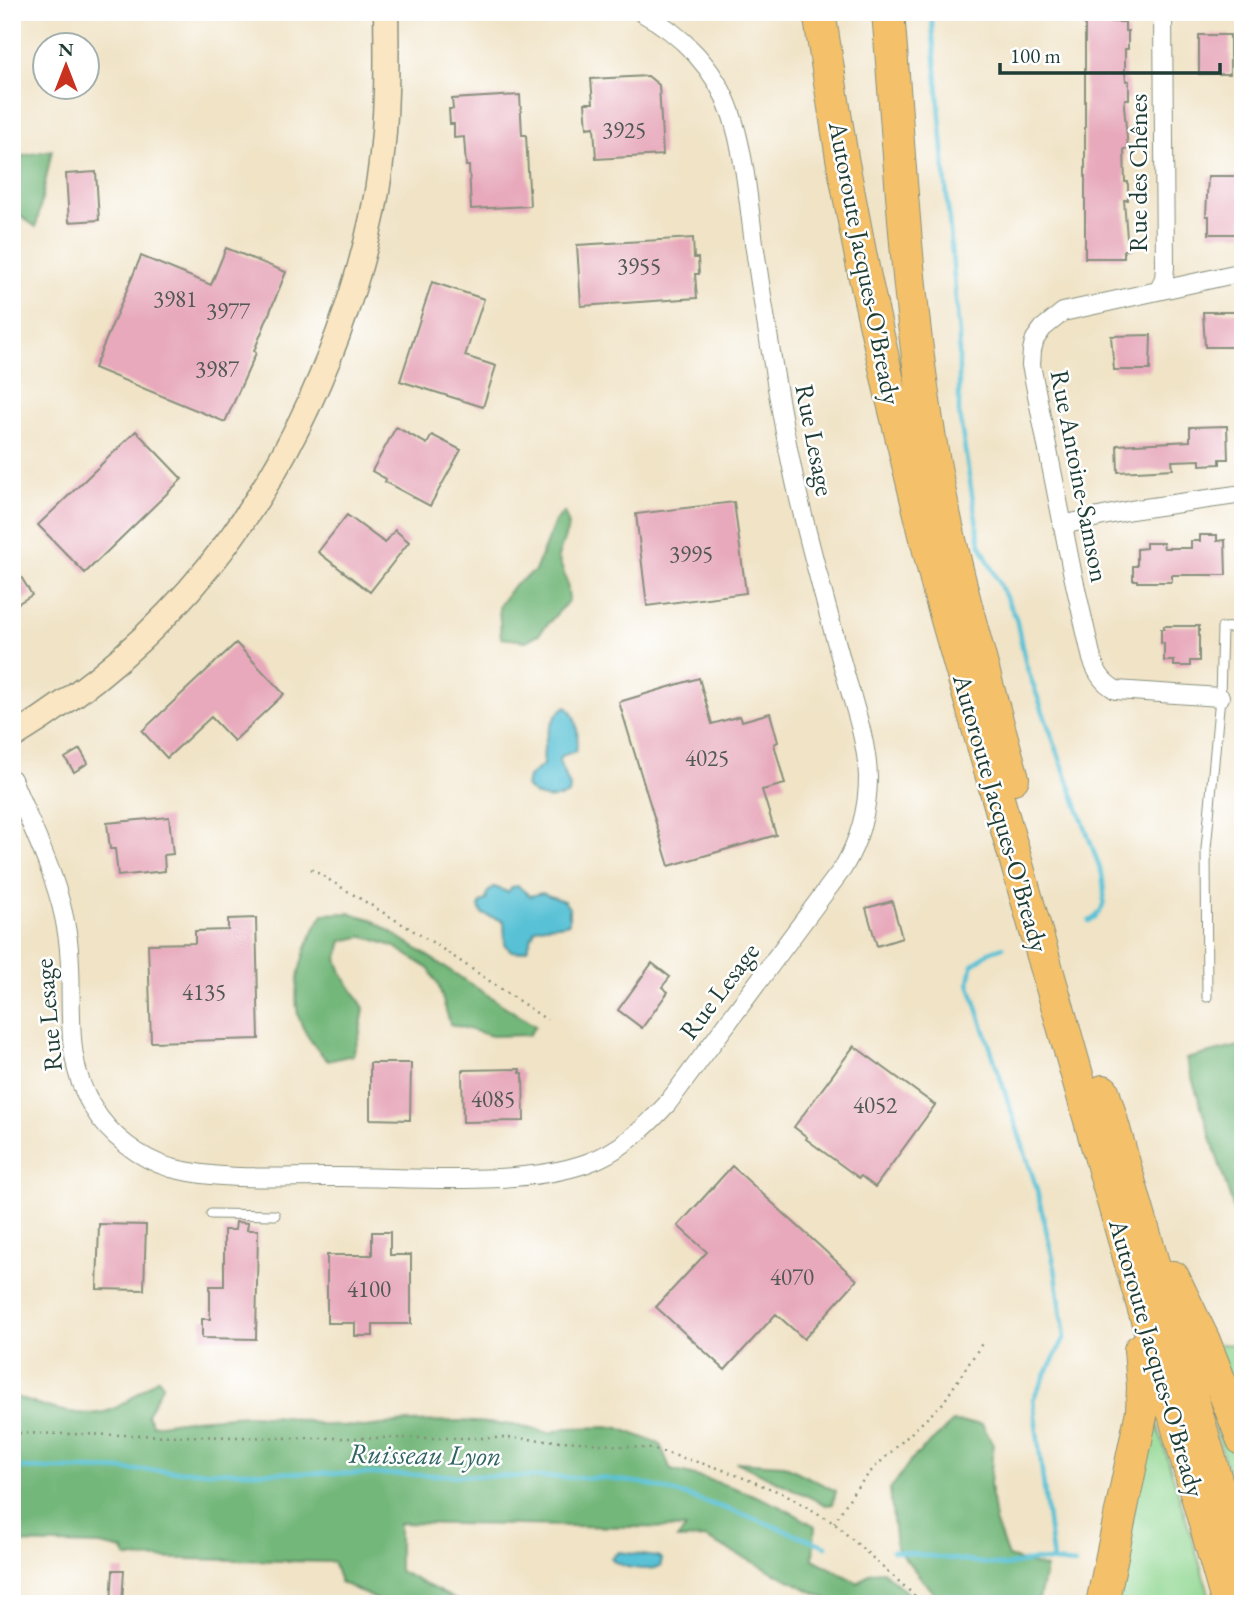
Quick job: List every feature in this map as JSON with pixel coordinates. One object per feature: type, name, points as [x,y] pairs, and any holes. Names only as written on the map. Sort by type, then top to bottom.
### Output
[{"type":"highway","name":"Autoroute Jacques-O'Bready","points":[[819,12],[842,158],[864,273],[929,554],[1228,1604]]},
{"type":"highway","name":"Autoroute Jacques-O'Bready","points":[[888,12],[918,349],[939,489],[975,641],[1042,880],[1243,1573]]},
{"type":"highway","points":[[1135,1197],[1204,1341],[1243,1440]]},
{"type":"highway","points":[[1102,1604],[1143,1398],[1141,1354],[1125,1248]]},
{"type":"main road","points":[[12,737],[64,703],[119,661],[182,600],[245,520],[303,419],[354,290],[369,234],[380,171],[384,127],[386,12]]},
{"type":"street","name":"Rue Lesage","points":[[12,779],[57,889],[63,913],[69,956],[71,1036],[78,1076],[93,1109],[116,1136],[150,1160],[196,1173],[240,1176],[474,1178],[535,1174],[565,1170],[607,1154],[641,1130],[667,1104],[843,868],[858,838],[867,797],[868,777],[862,738],[812,556],[791,461],[743,164],[731,112],[715,79],[693,52],[666,27],[642,12]]},
{"type":"street","name":"Rue des Chênes","points":[[1159,290],[1165,267],[1163,12]]},
{"type":"street","name":"Rue Antoine-Samson","points":[[1220,697],[1115,690],[1105,683],[1091,659],[1033,378],[1032,351],[1042,328],[1063,312],[1243,272]]},
{"type":"street","points":[[1062,525],[1130,510],[1243,494]]},
{"type":"lane","points":[[1207,997],[1206,849],[1220,697],[1222,628],[1243,627]]},
{"type":"lane","points":[[211,1214],[275,1215]]},
{"type":"path","points":[[311,869],[432,942],[547,1020]]},
{"type":"path","points":[[834,1523],[854,1491],[874,1468],[943,1403],[983,1342]]},
{"type":"path","points":[[12,1433],[293,1438],[508,1438],[652,1449],[718,1468],[787,1495],[834,1523],[925,1604]]},
{"type":"green space","points":[[52,150],[36,227],[12,210],[12,158]]},
{"type":"green space","points":[[564,512],[569,525],[558,557],[567,582],[569,600],[539,634],[526,641],[501,638],[499,606],[514,585],[535,571],[555,521]]},
{"type":"green space","points":[[349,913],[371,919],[535,1026],[529,1035],[492,1036],[450,1024],[439,987],[429,969],[395,947],[364,936],[342,941],[337,959],[343,975],[364,1008],[360,1033],[353,1055],[328,1061],[310,1040],[298,1015],[298,976],[311,936],[323,914]]},
{"type":"green space","points":[[1243,1045],[1243,1259],[1232,1204],[1186,1059]]},
{"type":"green space","points":[[1175,1300],[1243,1458],[1243,1520]]},
{"type":"green space","points":[[1214,1344],[1243,1345],[1243,1413]]},
{"type":"green space","points":[[158,1378],[163,1384],[147,1415],[153,1425],[247,1415],[365,1427],[406,1422],[462,1421],[514,1425],[550,1433],[566,1428],[616,1427],[660,1444],[671,1470],[745,1492],[799,1516],[815,1526],[813,1559],[858,1583],[871,1572],[883,1571],[919,1604],[837,1604],[705,1538],[677,1539],[686,1528],[399,1523],[399,1571],[464,1604],[386,1604],[340,1582],[333,1562],[127,1558],[123,1550],[100,1545],[12,1543],[12,1396],[62,1411],[102,1413],[125,1403]]},
{"type":"green space","points":[[1151,1404],[1212,1604],[1110,1604]]},
{"type":"green space","points":[[953,1422],[982,1424],[993,1444],[990,1485],[995,1521],[1008,1557],[1046,1568],[1038,1604],[942,1604],[896,1547],[890,1490],[911,1460]]},
{"type":"green space","points":[[736,1462],[784,1465],[836,1491],[833,1504],[826,1505]]},
{"type":"water","points":[[566,706],[573,716],[577,733],[576,751],[561,756],[559,761],[570,787],[569,794],[551,799],[541,797],[526,787],[528,777],[544,764],[548,732],[556,716]]},
{"type":"water","points":[[518,886],[530,896],[542,893],[564,901],[569,908],[569,923],[535,929],[527,949],[519,952],[511,951],[505,944],[504,921],[482,914],[479,907],[494,887],[508,892],[512,887]]},
{"type":"water","points":[[619,1552],[662,1560],[660,1567],[634,1568],[620,1565],[611,1558]]},
{"type":"building","points":[[1085,22],[1125,22],[1125,31],[1128,31],[1125,72],[1126,81],[1129,81],[1129,99],[1125,99],[1124,106],[1128,149],[1124,149],[1128,200],[1124,200],[1128,250],[1124,250],[1124,258],[1085,258]]},
{"type":"building","points":[[1199,35],[1230,35],[1230,74],[1199,74]]},
{"type":"building","points":[[648,76],[659,85],[663,155],[596,159],[594,127],[587,128],[585,103],[593,103],[591,79]]},
{"type":"building","points":[[520,95],[522,135],[526,135],[530,206],[471,209],[469,166],[466,166],[464,137],[454,138],[454,124],[450,124],[449,109],[453,109],[452,99]]},
{"type":"building","points":[[96,172],[99,220],[69,222],[66,174]]},
{"type":"building","points":[[1208,176],[1243,176],[1243,234],[1209,234],[1209,216],[1206,216]]},
{"type":"building","points":[[693,238],[694,258],[698,258],[699,274],[695,274],[697,298],[581,306],[577,245]]},
{"type":"building","points":[[226,248],[286,272],[254,351],[256,353],[225,422],[94,368],[141,256],[211,285]]},
{"type":"building","points":[[432,282],[484,299],[465,356],[496,366],[483,407],[400,381]]},
{"type":"building","points":[[1203,312],[1243,312],[1242,347],[1205,347]]},
{"type":"building","points":[[1151,335],[1150,370],[1114,370],[1111,336]]},
{"type":"building","points":[[1227,426],[1228,459],[1220,459],[1220,464],[1200,465],[1200,460],[1172,461],[1173,469],[1118,472],[1117,445],[1190,441],[1190,427]]},
{"type":"building","points":[[396,427],[427,444],[432,435],[461,450],[430,506],[385,482],[386,479],[372,471]]},
{"type":"building","points":[[136,431],[182,479],[85,573],[38,525]]},
{"type":"building","points":[[734,502],[746,593],[647,606],[636,514]]},
{"type":"building","points":[[347,515],[385,543],[395,530],[409,542],[370,592],[318,552]]},
{"type":"building","points":[[1200,535],[1217,535],[1217,541],[1225,540],[1226,575],[1172,575],[1172,582],[1133,580],[1133,566],[1137,566],[1137,549],[1146,548],[1146,543],[1163,543],[1164,548],[1191,548],[1191,541],[1200,541]]},
{"type":"building","points":[[12,562],[32,595],[12,607]]},
{"type":"building","points":[[1164,626],[1199,626],[1199,661],[1190,661],[1190,666],[1174,666],[1174,661],[1164,661],[1161,629],[1164,629]]},
{"type":"building","points":[[236,643],[284,694],[234,741],[211,717],[167,758],[142,731]]},
{"type":"building","points":[[699,678],[712,724],[740,716],[742,721],[770,713],[778,742],[774,744],[785,784],[762,790],[776,835],[669,866],[619,702]]},
{"type":"building","points":[[80,749],[88,763],[74,772],[65,758]]},
{"type":"building","points":[[169,817],[173,854],[164,855],[165,871],[118,876],[115,849],[110,849],[107,823]]},
{"type":"building","points":[[892,901],[902,938],[877,946],[866,908]]},
{"type":"building","points":[[256,918],[259,1039],[151,1042],[148,944],[195,943],[195,931],[228,930],[228,919]]},
{"type":"building","points":[[652,963],[670,977],[662,987],[668,992],[642,1028],[618,1010]]},
{"type":"building","points":[[854,1046],[935,1105],[875,1187],[806,1139],[807,1137],[794,1127]]},
{"type":"building","points":[[370,1063],[411,1063],[410,1120],[370,1119]]},
{"type":"building","points":[[520,1069],[520,1073],[523,1073],[524,1121],[463,1122],[462,1070]]},
{"type":"building","points":[[732,1166],[857,1280],[804,1339],[776,1314],[725,1370],[656,1307],[707,1252],[678,1226]]},
{"type":"building","points":[[236,1222],[248,1223],[247,1230],[258,1230],[256,1339],[202,1338],[202,1319],[210,1319],[210,1286],[224,1286],[224,1230],[235,1230]]},
{"type":"building","points":[[99,1224],[146,1225],[144,1290],[97,1289]]},
{"type":"building","points":[[372,1232],[390,1232],[390,1255],[411,1255],[411,1324],[373,1324],[373,1336],[355,1336],[355,1323],[327,1323],[327,1255],[372,1255]]},
{"type":"building","points":[[113,1570],[124,1570],[122,1604],[111,1604]]},
{"type":"waterway","points":[[931,12],[959,335],[959,413],[980,544],[1016,618],[1026,665],[1102,874],[1104,901],[1099,913],[1089,921]]},
{"type":"waterway","points":[[1003,947],[989,952],[972,966],[969,983],[1036,1186],[1055,1268],[1065,1337],[1033,1399],[1053,1561]]},
{"type":"waterway","name":"Ruisseau Lyon","points":[[12,1468],[599,1478],[642,1483],[684,1495],[826,1546]]},
{"type":"waterway","name":"Ruisseau Lyon","points":[[892,1551],[1005,1566],[1033,1560],[1075,1564]]}]
